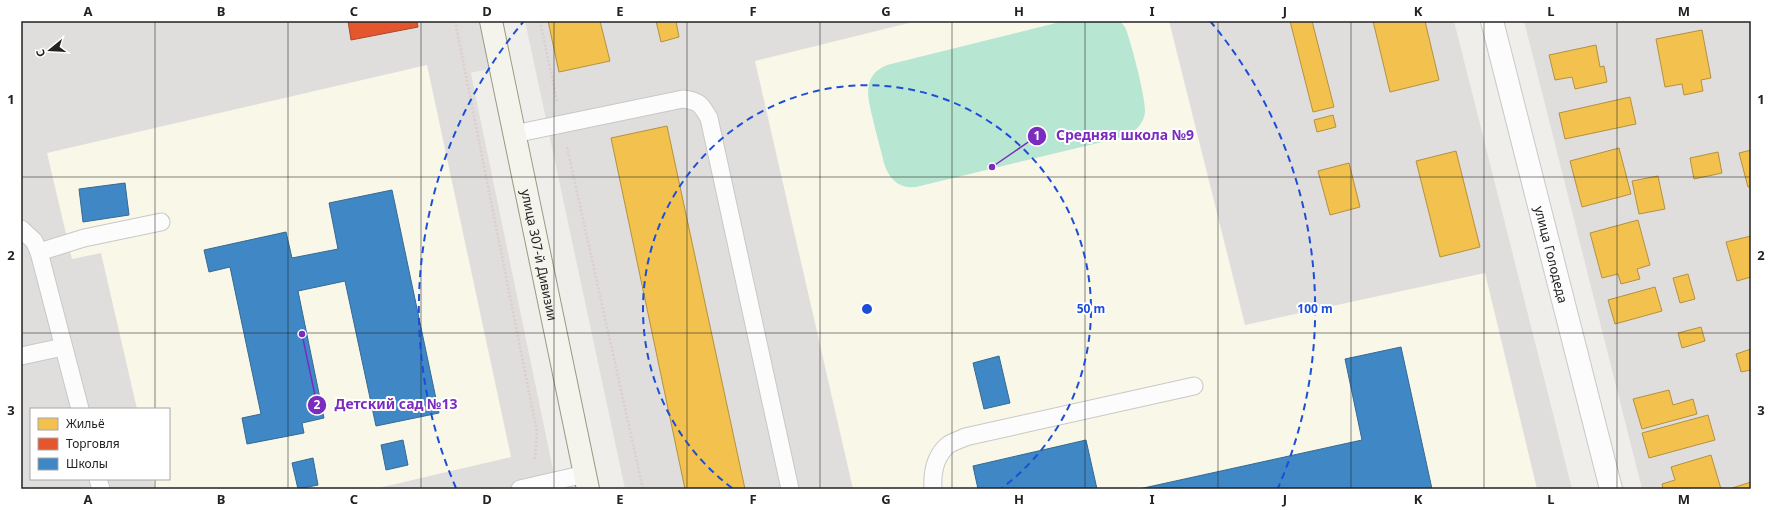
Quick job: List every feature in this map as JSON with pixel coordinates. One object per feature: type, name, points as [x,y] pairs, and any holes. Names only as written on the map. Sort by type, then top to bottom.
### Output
[{"type":"street","name":"улица 307-й Дивизии","points":[[491,21],[586,482]]},
{"type":"street","name":"улица Голодеда","points":[[1492,21],[1611,489]]},
{"type":"lane","points":[[514,134],[683,99],[694,100],[702,106],[709,118],[790,489]]},
{"type":"lane","points":[[39,252],[84,238],[161,222]]},
{"type":"lane","points":[[21,229],[34,241],[39,252],[80,408]]},
{"type":"lane","points":[[21,356],[63,347]]},
{"type":"lane","points":[[933,489],[932,475],[938,457],[948,445],[965,437],[1194,386]]},
{"type":"lane","points":[[526,488],[586,482]]},
{"type":"path","points":[[455,21],[537,432],[526,488]]},
{"type":"path","points":[[540,21],[643,489]]},
{"type":"shaded area","points":[[21,21],[460,21],[557,489],[21,489]]},
{"type":"shaded area","points":[[459,21],[479,21],[489,69],[469,73]]},
{"type":"shaded area","points":[[525,21],[1454,21],[1572,489],[625,489]]},
{"type":"shaded area","points":[[917,21],[1169,21],[1245,325],[1485,273],[1537,489],[853,489],[755,61]]},
{"type":"shaded area","points":[[1524,21],[1751,21],[1751,489],[1642,489]]},
{"type":"shaded area","points":[[427,65],[511,457],[374,489],[155,489],[153,480],[170,480],[170,408],[137,408],[101,253],[72,259],[47,153]]},
{"type":"green space","points":[[1064,21],[1120,21],[1125,27],[1138,70],[1145,105],[1143,120],[1133,132],[1127,136],[916,187],[900,185],[892,178],[884,163],[870,107],[868,90],[869,83],[872,76],[878,70],[887,65]]},
{"type":"building: Жильё","points":[[548,21],[600,21],[610,61],[559,72]]},
{"type":"building: Жильё","points":[[656,21],[676,21],[679,37],[661,42]]},
{"type":"building: Жильё","points":[[1290,21],[1312,21],[1334,107],[1313,112]]},
{"type":"building: Жильё","points":[[1373,21],[1425,21],[1439,80],[1390,92]]},
{"type":"building: Жильё","points":[[1702,30],[1711,78],[1701,80],[1703,91],[1684,95],[1682,84],[1665,87],[1656,39]]},
{"type":"building: Жильё","points":[[1596,45],[1600,67],[1604,66],[1607,82],[1575,89],[1572,77],[1555,80],[1549,55]]},
{"type":"building: Жильё","points":[[1630,97],[1636,124],[1565,139],[1559,113]]},
{"type":"building: Жильё","points":[[1333,115],[1336,127],[1317,132],[1314,120]]},
{"type":"building: Жильё","points":[[667,126],[745,489],[685,489],[611,138]]},
{"type":"building: Жильё","points":[[1619,148],[1631,194],[1582,207],[1570,161]]},
{"type":"building: Жильё","points":[[1751,150],[1751,187],[1748,187],[1739,153]]},
{"type":"building: Жильё","points":[[1456,151],[1480,247],[1440,257],[1416,161]]},
{"type":"building: Жильё","points":[[1718,152],[1722,173],[1694,179],[1690,158]]},
{"type":"building: Жильё","points":[[1349,163],[1360,207],[1330,215],[1318,171]]},
{"type":"building: Жильё","points":[[1658,176],[1665,209],[1639,214],[1632,181]]},
{"type":"building: Жильё","points":[[1638,220],[1650,265],[1637,269],[1640,279],[1621,284],[1618,274],[1602,278],[1590,233]]},
{"type":"building: Жильё","points":[[1751,236],[1751,277],[1737,281],[1726,242]]},
{"type":"building: Жильё","points":[[1688,274],[1695,299],[1680,303],[1673,278]]},
{"type":"building: Жильё","points":[[1655,287],[1662,311],[1615,324],[1608,300]]},
{"type":"building: Жильё","points":[[1701,327],[1705,341],[1682,348],[1678,333]]},
{"type":"building: Жильё","points":[[1751,349],[1751,370],[1741,372],[1736,354]]},
{"type":"building: Жильё","points":[[1669,390],[1673,405],[1693,399],[1697,414],[1642,429],[1633,399]]},
{"type":"building: Жильё","points":[[1708,415],[1715,440],[1649,458],[1642,433]]},
{"type":"building: Жильё","points":[[1711,455],[1721,489],[1663,489],[1662,484],[1675,480],[1671,467]]},
{"type":"building: Жильё","points":[[1751,482],[1751,489],[1732,489],[1732,488]]},
{"type":"building: Торговля","points":[[348,21],[417,21],[418,27],[351,40]]},
{"type":"building: Школы","points":[[125,183],[129,215],[83,222],[79,189]]},
{"type":"building: Школы","points":[[392,190],[439,413],[376,426],[345,281],[298,291],[324,418],[302,423],[304,433],[247,444],[242,418],[261,414],[230,267],[209,272],[204,250],[286,232],[292,258],[338,249],[329,203]]},
{"type":"building: Школы","points":[[1401,347],[1432,489],[1139,489],[1362,440],[1345,359]]},
{"type":"building: Школы","points":[[999,356],[1010,403],[984,409],[973,363]]},
{"type":"building: Школы","points":[[403,440],[408,465],[386,470],[381,445]]},
{"type":"building: Школы","points":[[1086,440],[1097,489],[978,489],[973,466]]},
{"type":"building: Школы","points":[[313,458],[318,485],[298,489],[292,463]]},
{"type":"place","name":"Средняя школа №9","points":[[992,167]]},
{"type":"place","name":"Детский сад №13","points":[[302,334]]}]
